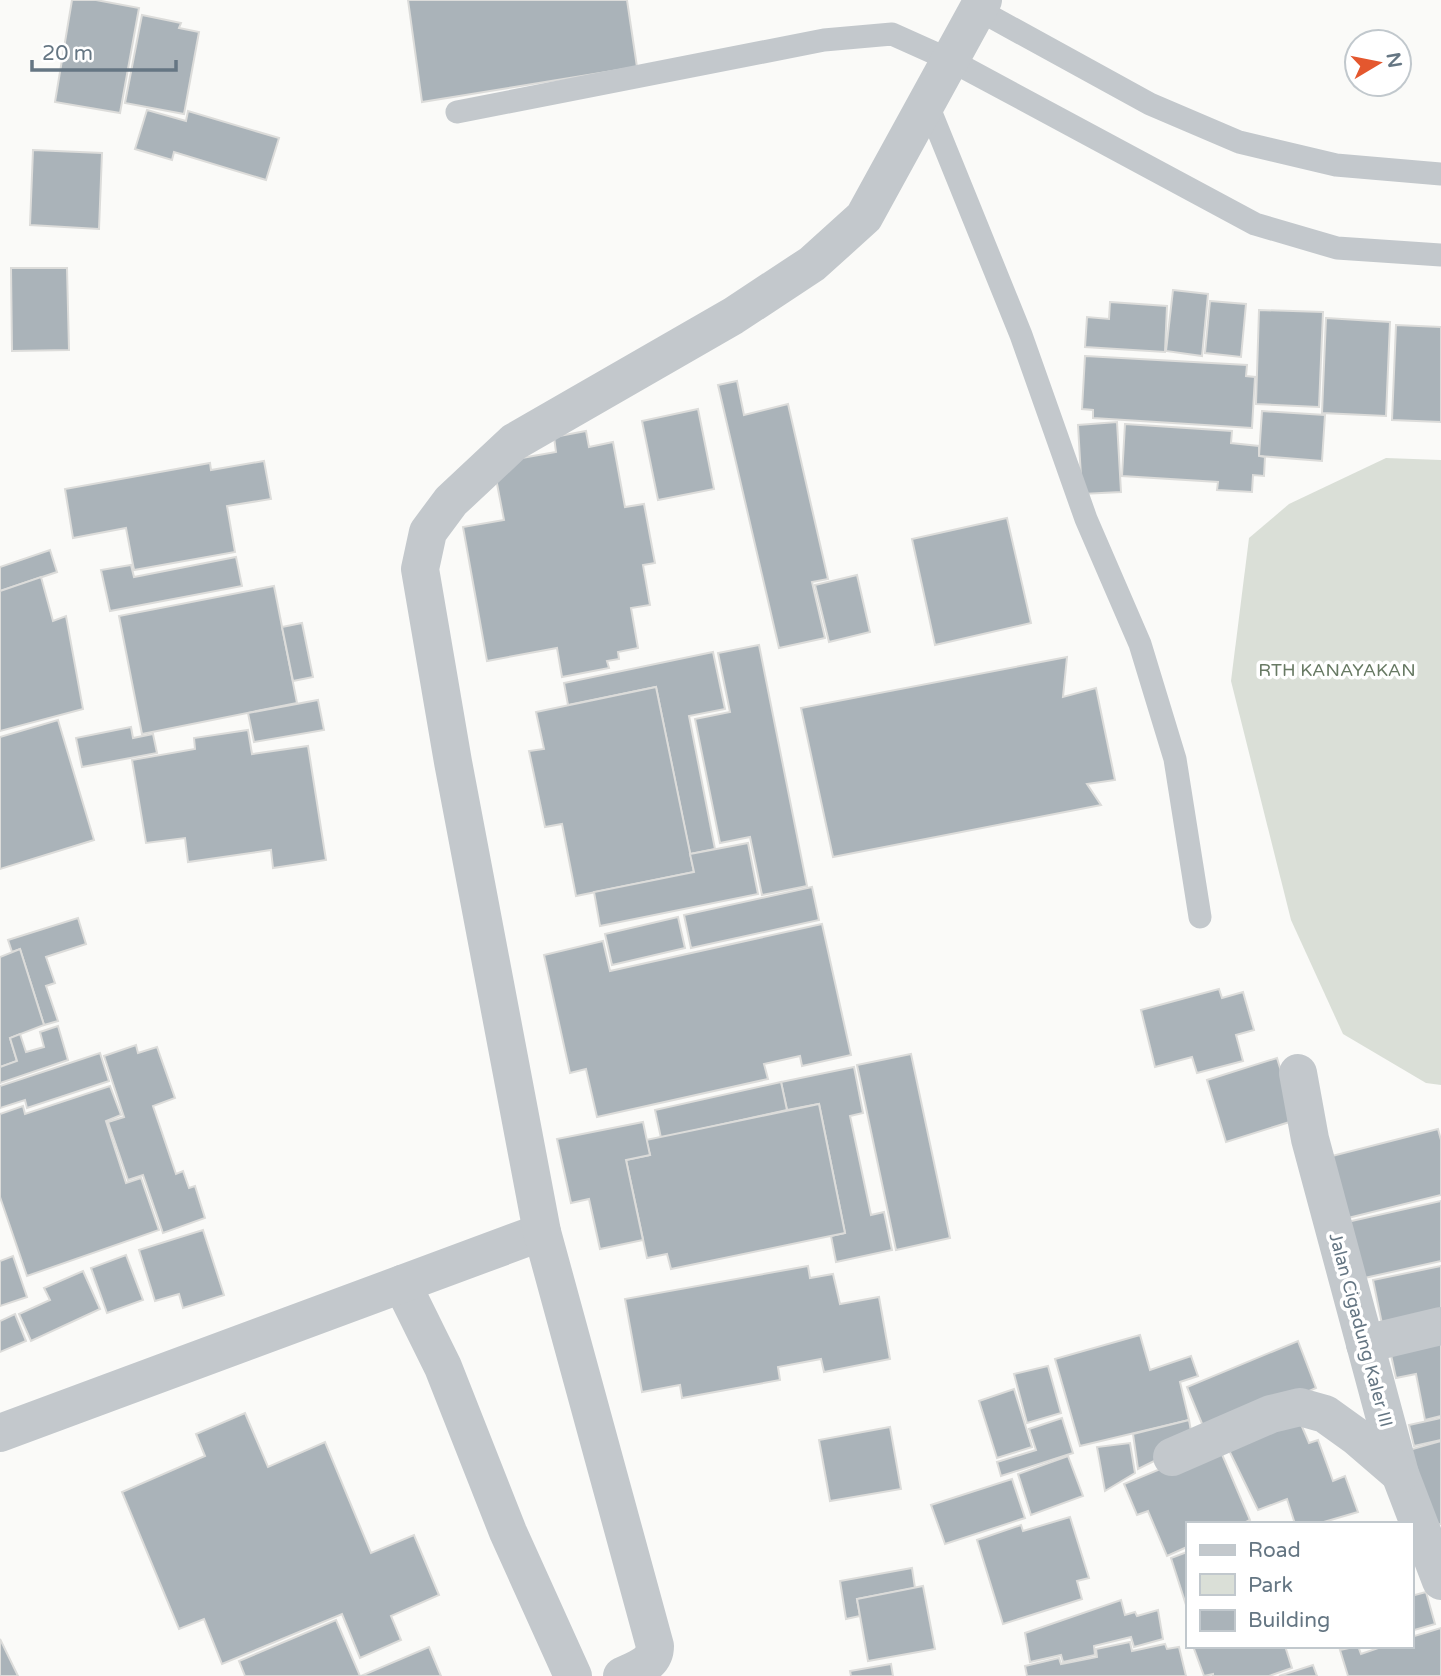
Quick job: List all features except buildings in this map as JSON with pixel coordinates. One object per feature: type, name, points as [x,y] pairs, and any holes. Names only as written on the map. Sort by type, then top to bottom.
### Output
[{"type":"street","points":[[622,1676],[651,1661],[655,1646],[542,1232],[453,762],[420,569],[428,532],[451,501],[514,442],[733,316],[813,264],[864,217],[980,4]]},
{"type":"street","name":"Jalan Cigadung Kaler III","points":[[1298,1073],[1310,1139],[1400,1474],[1441,1581]]},
{"type":"street","points":[[0,1433],[542,1232]]},
{"type":"street","points":[[402,1283],[443,1367],[508,1532],[573,1676]]},
{"type":"street","points":[[1365,1344],[1441,1326]]},
{"type":"street","points":[[1172,1457],[1271,1414],[1300,1407],[1325,1414],[1400,1474]]},
{"type":"lane","points":[[980,4],[1150,104],[1238,142],[1336,165],[1441,174]]},
{"type":"lane","points":[[457,112],[824,40],[892,34],[950,60],[1255,224],[1337,248],[1441,254]]},
{"type":"lane","points":[[927,103],[1021,335],[1086,519],[1140,644],[1175,759],[1200,917]]},
{"type":"green space","name":"RTH KANAYAKAN","points":[[1386,458],[1441,460],[1441,1085],[1426,1083],[1343,1034],[1291,920],[1231,681],[1249,538],[1289,504]]}]
